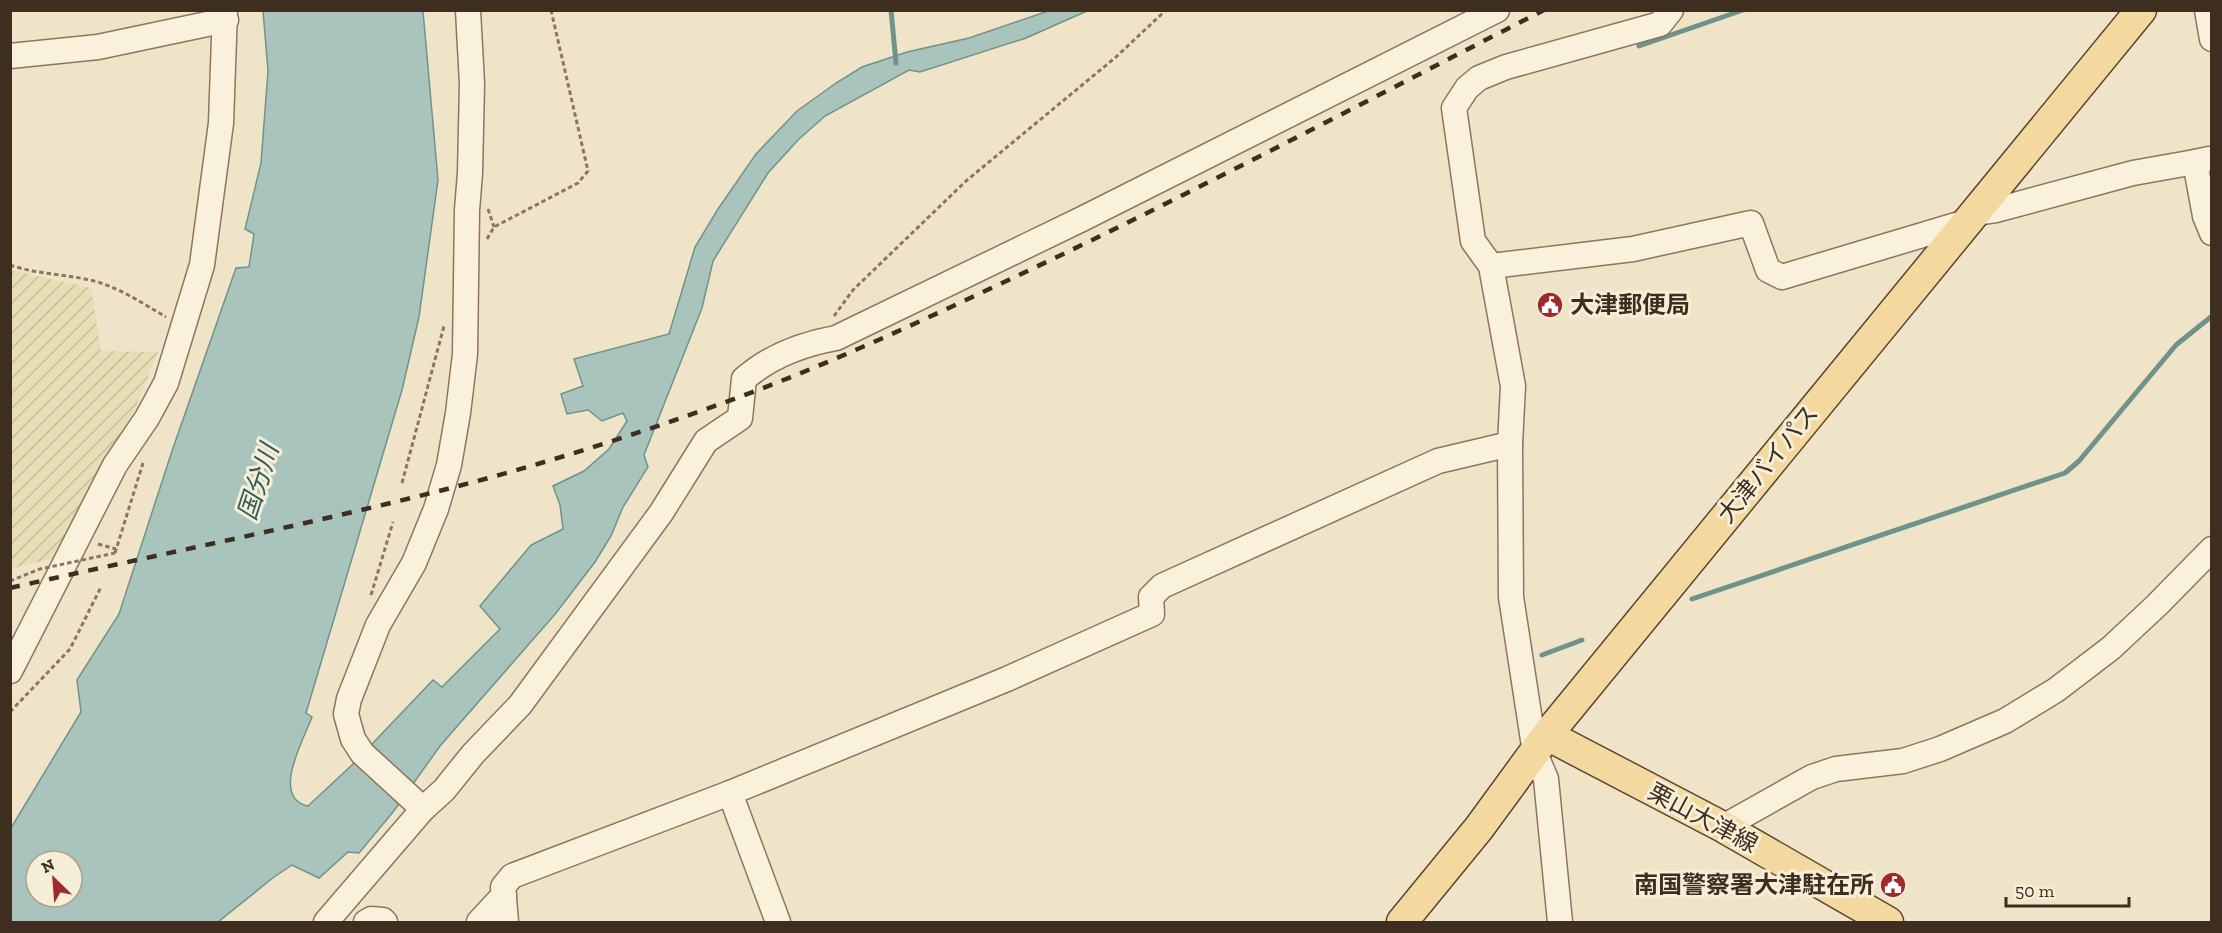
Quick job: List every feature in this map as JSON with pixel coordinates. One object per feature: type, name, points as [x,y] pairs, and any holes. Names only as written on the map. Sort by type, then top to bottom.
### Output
[{"type":"main road","name":"大津バイパス","points":[[1402,922],[1479,828],[1541,744],[2141,10]]},
{"type":"main road","name":"栗山大津線","points":[[1541,744],[1723,827],[1888,922]]},
{"type":"street","points":[[419,805],[362,753],[353,739],[346,714],[349,699],[378,625],[414,563],[436,508],[449,465],[465,354],[472,84],[468,10]]},
{"type":"street","points":[[326,922],[419,805],[444,790],[473,754],[520,705],[660,513],[706,441],[740,418],[744,379],[760,365],[815,342],[836,339],[1072,224],[1497,10]]},
{"type":"street","points":[[1560,922],[1541,744],[1511,597],[1510,444],[1513,386],[1491,266],[1473,241],[1454,108],[1467,88],[1479,78],[1506,67],[1660,24],[1671,10]]},
{"type":"street","points":[[2207,10],[2211,39]]},
{"type":"street","points":[[10,56],[98,47],[226,15],[221,123],[202,265],[166,382],[147,418],[115,465],[10,671]]},
{"type":"street","points":[[1491,266],[1633,249],[1751,223],[1767,270],[1782,277],[1970,217],[2133,173],[2203,160],[2205,216],[2211,233]]},
{"type":"street","points":[[506,922],[503,887],[512,876],[730,793],[1007,680],[1152,614],[1151,597],[1162,586],[1438,461],[1510,444]]},
{"type":"street","points":[[1723,827],[1812,777],[1836,769],[1903,761],[1940,749],[2005,721],[2056,690],[2111,648],[2157,605],[2211,549]]},
{"type":"street","points":[[730,793],[778,922]]},
{"type":"street","points":[[479,922],[504,895]]},
{"type":"street","points":[[366,922],[371,919],[385,922]]},
{"type":"path","points":[[467,270],[494,227],[578,183],[588,171],[551,10]]},
{"type":"path","points":[[815,342],[853,290],[966,181],[1116,57],[1166,10]]},
{"type":"path","points":[[10,265],[30,272],[92,280],[123,293],[168,318]]},
{"type":"path","points":[[402,483],[446,322]]},
{"type":"path","points":[[115,551],[146,454]]},
{"type":"path","points":[[91,542],[115,551]]},
{"type":"path","points":[[10,581],[40,569],[115,551]]},
{"type":"path","points":[[10,712],[70,649],[101,587]]},
{"type":"shaded area","points":[[10,270],[91,288],[101,351],[158,352],[123,439],[55,558],[11,569]]},
{"type":"water","name":"国分川","points":[[263,11],[423,11],[438,180],[419,317],[402,390],[306,713],[312,717],[297,753],[290,780],[291,792],[297,801],[308,806],[352,765],[433,680],[442,687],[500,629],[480,606],[531,545],[563,529],[560,505],[553,486],[584,471],[609,449],[627,421],[623,413],[602,421],[588,410],[567,414],[561,394],[583,386],[574,359],[669,334],[695,247],[756,154],[797,111],[862,67],[907,52],[969,38],[1048,11],[1087,11],[1026,38],[920,72],[909,70],[825,116],[798,140],[768,173],[713,261],[702,308],[644,455],[648,467],[623,507],[611,536],[595,562],[556,613],[440,746],[393,812],[359,853],[348,852],[319,878],[292,865],[218,922],[11,922],[11,828],[81,712],[77,680],[119,614],[172,451],[236,268],[249,267],[254,234],[245,229],[261,163],[268,71]]},
{"type":"waterway","points":[[891,10],[896,63]]},
{"type":"waterway","points":[[1639,46],[1743,10]]},
{"type":"waterway","points":[[1692,599],[2065,473],[2079,461],[2176,345],[2212,316]]},
{"type":"waterway","points":[[1542,655],[1582,640]]},
{"type":"railway","points":[[10,588],[393,503],[482,480],[620,438],[766,387],[892,334],[1057,257],[1544,10]]},
{"type":"place","name":"大津郵便局","points":[[1550,305]]},
{"type":"place","name":"南国警察署大津駐在所","points":[[1893,885]]}]
